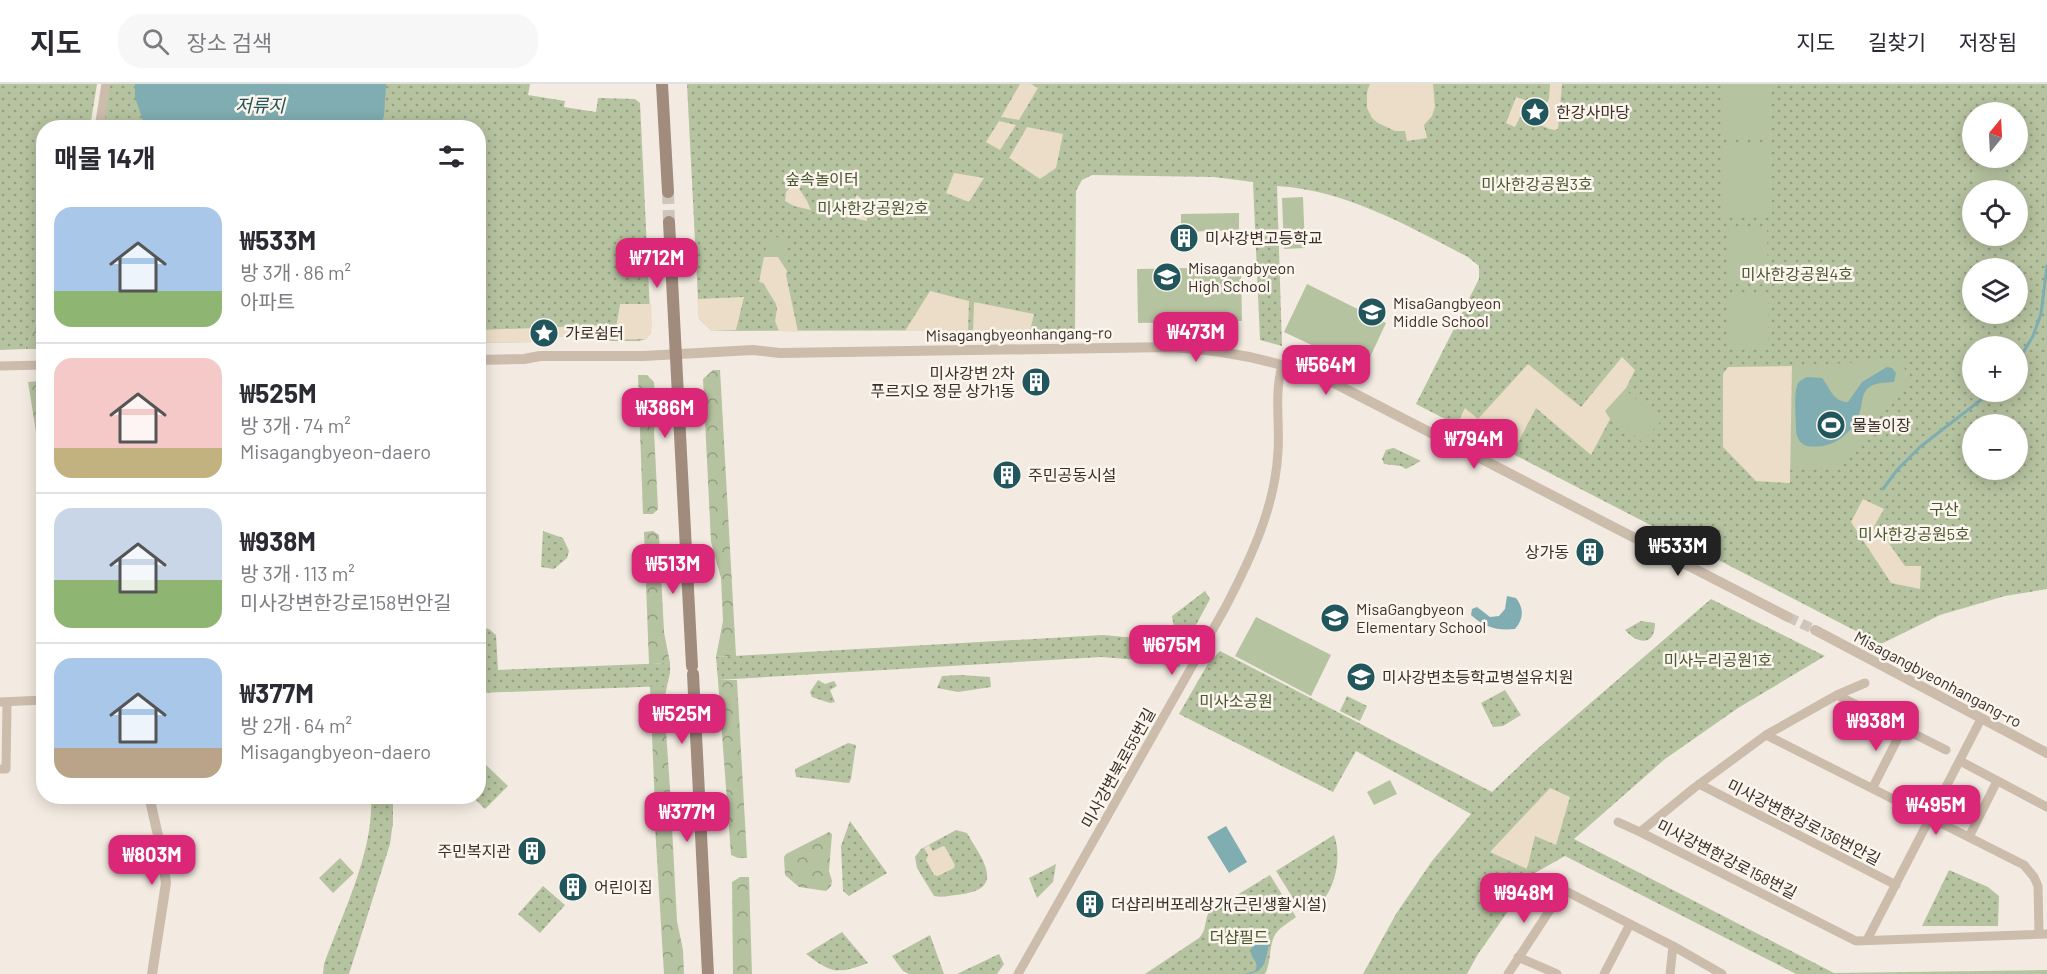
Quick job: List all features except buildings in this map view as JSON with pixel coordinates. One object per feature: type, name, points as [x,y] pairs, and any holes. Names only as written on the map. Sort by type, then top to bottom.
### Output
[{"type":"main road","points":[[662,84],[668,192]]},
{"type":"main road","points":[[669,222],[708,974]]},
{"type":"street","points":[[100,120],[106,84]]},
{"type":"street","name":"Misagangbyeonhangang-ro","points":[[486,360],[524,359],[540,356],[676,354],[753,350],[780,353],[1171,347],[1223,351],[1321,378],[1379,405],[1788,617]]},
{"type":"street","points":[[0,366],[36,365]]},
{"type":"street","name":"미사강변북로55번길","points":[[1018,974],[1197,659],[1252,555],[1268,507],[1277,466],[1277,390],[1282,366]]},
{"type":"street","name":"Misagangbyeonhangang-ro","points":[[1815,630],[2047,753]]},
{"type":"street","name":"미사강변한강로158번길","points":[[1865,683],[1766,735],[1699,784],[1640,832],[1856,941],[2043,934]]},
{"type":"street","points":[[1837,696],[1946,750]]},
{"type":"street","points":[[0,769],[6,769],[3,702],[36,700]]},
{"type":"street","points":[[1867,940],[1981,719]]},
{"type":"street","points":[[1873,788],[1903,728]]},
{"type":"street","points":[[1766,735],[2024,865],[2038,886],[2043,934]]},
{"type":"street","points":[[1960,761],[2047,807]]},
{"type":"street","points":[[1969,837],[1997,781]]},
{"type":"street","name":"미사강변한강로136번안길","points":[[1699,784],[1896,885]]},
{"type":"street","points":[[151,804],[166,883],[152,974]]},
{"type":"street","points":[[1618,822],[1640,832]]},
{"type":"street","points":[[2036,881],[2047,881]]},
{"type":"street","points":[[1550,883],[1673,946],[1722,974]]},
{"type":"street","points":[[1508,974],[1563,890]]},
{"type":"street","points":[[1604,974],[1630,924]]},
{"type":"street","points":[[1670,974],[1673,946]]},
{"type":"street","points":[[1518,957],[1557,974]]},
{"type":"green space","points":[[0,84],[97,84],[91,120],[36,120],[36,322],[25,349],[0,350]]},
{"type":"green space","points":[[110,84],[530,84],[528,95],[565,101],[564,107],[596,112],[598,98],[635,99],[640,103],[651,333],[646,339],[639,341],[589,341],[573,337],[551,337],[533,342],[486,343],[486,120],[103,120]]},
{"type":"green space","points":[[687,84],[2047,84],[2047,589],[2005,596],[1940,615],[1881,644],[1416,404],[1479,279],[1479,266],[1468,257],[1376,211],[1328,194],[1303,189],[1277,186],[1282,346],[1260,340],[1253,182],[1214,177],[1092,175],[1082,180],[1076,191],[1075,330],[712,331],[699,319]]},
{"type":"green space","points":[[1721,84],[1771,84],[1771,139],[1722,139]]},
{"type":"green space","points":[[1721,144],[1771,144],[1772,214],[1722,214]]},
{"type":"green space","points":[[1973,170],[2003,170],[2003,180],[1973,180]]},
{"type":"green space","points":[[1303,197],[1305,248],[1284,249],[1282,198]]},
{"type":"green space","points":[[1239,213],[1239,230],[1181,232],[1181,214]]},
{"type":"green space","points":[[1728,227],[1767,227],[1768,282],[1729,283]]},
{"type":"green space","points":[[769,236],[788,239],[784,257],[764,257]]},
{"type":"green space","points":[[1241,267],[1242,321],[1138,323],[1137,269]]},
{"type":"green space","points":[[1307,284],[1386,323],[1364,370],[1284,332]]},
{"type":"green space","points":[[1768,293],[1768,349],[1730,349],[1729,294]]},
{"type":"green space","points":[[36,322],[36,349],[25,349]]},
{"type":"green space","name":"물놀이장","points":[[1899,360],[1908,374],[1906,385],[1837,467],[1790,466],[1792,366]]},
{"type":"green space","points":[[713,370],[720,370],[736,656],[716,657],[723,621],[721,578],[711,542],[703,379]]},
{"type":"green space","points":[[638,375],[647,375],[654,382],[658,509],[653,514],[643,514]]},
{"type":"green space","points":[[36,381],[36,432],[28,382]]},
{"type":"green space","points":[[1627,391],[1661,421],[1642,442],[1608,412]]},
{"type":"green space","points":[[1393,448],[1421,461],[1406,469],[1401,466],[1384,464],[1382,459],[1386,450]]},
{"type":"green space","points":[[543,531],[563,538],[569,551],[567,558],[554,569],[541,567]]},
{"type":"green space","points":[[653,531],[659,535],[664,632],[670,663],[649,664],[644,532]]},
{"type":"green space","points":[[1205,591],[1210,599],[1196,625],[1184,631],[1174,628],[1172,616]]},
{"type":"green space","name":"미사누리공원1호","points":[[1711,599],[1825,656],[1738,708],[1665,759],[1574,839],[1834,973],[2047,970],[2047,974],[1796,974],[1565,856],[1535,873],[1478,954],[1467,974],[1363,974],[1396,914],[1432,861],[1471,814],[1356,751],[1333,792],[1179,714],[1209,662],[1220,651],[1492,792],[1535,751]]},
{"type":"green space","points":[[1256,617],[1331,655],[1311,696],[1235,656]]},
{"type":"green space","points":[[1641,621],[1655,623],[1652,636],[1644,641],[1635,638],[1625,630]]},
{"type":"green space","points":[[486,628],[496,635],[498,670],[670,663],[667,686],[486,693]]},
{"type":"green space","points":[[1103,635],[1169,641],[1189,647],[1179,667],[1139,660],[1101,657],[718,680],[716,657]]},
{"type":"green space","points":[[942,676],[990,677],[991,687],[958,692],[937,688]]},
{"type":"green space","points":[[718,680],[737,680],[747,858],[731,855]]},
{"type":"green space","points":[[818,680],[825,684],[834,681],[837,686],[830,690],[835,702],[830,703],[812,697],[810,692]]},
{"type":"green space","points":[[650,686],[667,686],[664,702],[671,803],[665,808],[655,808]]},
{"type":"green space","points":[[1505,690],[1521,715],[1503,726],[1493,727],[1481,703]]},
{"type":"green space","points":[[1347,696],[1367,706],[1360,721],[1340,711]]},
{"type":"green space","points":[[848,743],[856,745],[849,783],[796,777],[795,769]]},
{"type":"green space","points":[[486,765],[508,786],[485,809],[480,804],[486,804]]},
{"type":"green space","points":[[1390,780],[1397,794],[1374,805],[1367,792]]},
{"type":"green space","points":[[371,804],[393,804],[390,844],[349,974],[323,974],[324,964],[356,882],[368,839]]},
{"type":"green space","points":[[850,821],[887,873],[849,896],[843,891],[841,846]]},
{"type":"green space","points":[[655,826],[672,827],[677,921],[683,950],[684,974],[664,974]]},
{"type":"green space","points":[[956,830],[967,833],[983,861],[987,878],[984,885],[976,891],[941,897],[934,896],[917,868],[915,857],[921,849]]},
{"type":"green space","points":[[829,832],[832,834],[829,871],[831,886],[826,891],[799,887],[785,875],[784,857]]},
{"type":"green space","points":[[1334,835],[1337,866],[1330,890],[1324,899],[1303,914],[1276,871]]},
{"type":"green space","points":[[340,858],[354,873],[333,893],[319,878]]},
{"type":"green space","points":[[1056,864],[1053,882],[1037,898],[1029,878]]},
{"type":"green space","points":[[1949,870],[1988,887],[1999,896],[1998,926],[1922,926]]},
{"type":"green space","name":"더샵필드","points":[[1270,875],[1296,917],[1274,936],[1265,974],[1145,974],[1199,938],[1209,912]]},
{"type":"green space","points":[[740,877],[749,877],[752,974],[733,974],[732,882]]},
{"type":"green space","points":[[543,886],[565,905],[540,933],[518,914]]},
{"type":"green space","points":[[842,932],[868,963],[849,969],[829,969],[806,954]]},
{"type":"green space","points":[[930,935],[944,974],[909,974],[903,971],[892,956]]},
{"type":"green space","points":[[999,954],[1004,964],[997,974],[957,974]]},
{"type":"shaded area","points":[[1020,84],[1031,84],[1038,88],[1019,120],[1001,117]]},
{"type":"shaded area","points":[[1370,84],[1433,84],[1435,107],[1432,116],[1424,125],[1427,138],[1407,141],[1405,131],[1395,131],[1372,118],[1367,108],[1367,92]]},
{"type":"shaded area","name":"한강사마당","points":[[1550,84],[1562,84],[1558,129],[1550,129],[1520,117],[1515,127],[1506,123],[1516,97],[1541,106],[1546,105],[1549,99]]},
{"type":"shaded area","points":[[999,121],[1016,125],[1000,150],[986,142]]},
{"type":"shaded area","points":[[1027,127],[1063,134],[1056,168],[1040,179],[1009,158]]},
{"type":"shaded area","points":[[954,173],[984,178],[969,202],[946,193]]},
{"type":"shaded area","points":[[795,182],[811,210],[785,201],[786,192]]},
{"type":"shaded area","points":[[857,195],[870,207],[867,221],[843,216]]},
{"type":"shaded area","points":[[764,257],[778,257],[787,271],[798,332],[779,331],[775,321],[776,304],[763,283],[759,282]]},
{"type":"shaded area","points":[[930,291],[969,301],[968,331],[905,331]]},
{"type":"shaded area","points":[[744,297],[736,330],[712,331],[699,319],[697,299]]},
{"type":"shaded area","points":[[974,302],[1034,314],[1030,331],[973,331]]},
{"type":"shaded area","points":[[620,304],[651,304],[651,333],[646,339],[614,340]]},
{"type":"shaded area","name":"가로쉼터","points":[[611,325],[609,341],[551,337],[533,342],[486,343],[486,330]]},
{"type":"shaded area","points":[[1622,357],[1635,370],[1626,388],[1605,411],[1610,419],[1591,455],[1536,408],[1512,454],[1456,426],[1465,408],[1478,419],[1528,364],[1581,407]]},
{"type":"shaded area","points":[[1792,366],[1790,483],[1756,481],[1723,447],[1723,374],[1728,367]]},
{"type":"shaded area","points":[[1863,499],[1884,509],[1873,528],[1885,538],[1905,566],[1921,566],[1920,589],[1891,583],[1851,522]]},
{"type":"shaded area","points":[[1550,788],[1570,797],[1556,845],[1535,836],[1527,869],[1490,852]]},
{"type":"shaded area","points":[[929,845],[933,851],[945,847],[955,865],[954,868],[938,876],[934,875],[926,860],[928,855],[924,848]]},
{"type":"water","name":"저류지","points":[[135,84],[386,84],[382,120],[143,120],[135,97]]},
{"type":"water","points":[[1887,367],[1892,368],[1896,373],[1894,382],[1876,384],[1867,389],[1857,419],[1841,439],[1816,447],[1800,442],[1796,431],[1795,404],[1797,386],[1800,381],[1807,377],[1822,378],[1835,397],[1848,402],[1862,382]]},
{"type":"water","points":[[1507,596],[1516,598],[1522,610],[1520,621],[1515,629],[1491,627],[1471,615],[1472,609],[1477,607],[1490,617],[1499,616],[1505,609]]},
{"type":"water","points":[[1226,826],[1247,862],[1229,873],[1207,837]]},
{"type":"water","points":[[1264,936],[1270,941],[1264,964],[1257,971],[1244,974],[1255,971],[1256,963],[1251,950],[1257,938]]},
{"type":"waterway","points":[[2028,344],[2041,314],[2047,266]]},
{"type":"waterway","points":[[1883,489],[1897,470],[1920,447],[1978,402]]},
{"type":"tunnel","points":[[668,192],[669,222]]},
{"type":"tunnel","points":[[1788,617],[1815,630]]},
{"type":"place","name":"한강사마당","points":[[1535,112]]},
{"type":"place","name":"미사강변고등학교","points":[[1184,238]]},
{"type":"place","name":"Misagangbyeon High School","points":[[1167,277]]},
{"type":"place","name":"MisaGangbyeon Middle School","points":[[1372,312]]},
{"type":"place","name":"가로쉼터","points":[[544,333]]},
{"type":"place","name":"미사강변 2차 푸르지오 정문 상가1동","points":[[1036,382]]},
{"type":"place","name":"물놀이장","points":[[1831,425]]},
{"type":"place","name":"주민공동시설","points":[[1007,475]]},
{"type":"place","name":"상가동","points":[[1590,552]]},
{"type":"place","name":"MisaGangbyeon Elementary School","points":[[1335,618]]},
{"type":"place","name":"미사강변초등학교병설유치원","points":[[1361,677]]},
{"type":"place","name":"주민복지관","points":[[532,851]]},
{"type":"place","name":"어린이집","points":[[573,887]]},
{"type":"place","name":"더샵리버포레상가(근린생활시설)","points":[[1090,904]]},
{"type":"park label","name":"숲속놀이터","points":[[822,179]]},
{"type":"park label","name":"미사한강공원3호","points":[[1537,184]]},
{"type":"park label","name":"미사한강공원2호","points":[[873,208]]},
{"type":"park label","name":"미사한강공원4호","points":[[1797,274]]},
{"type":"park label","name":"구산","points":[[1944,509]]},
{"type":"park label","name":"미사한강공원5호","points":[[1914,534]]},
{"type":"park label","name":"미사소공원","points":[[1236,701]]}]
